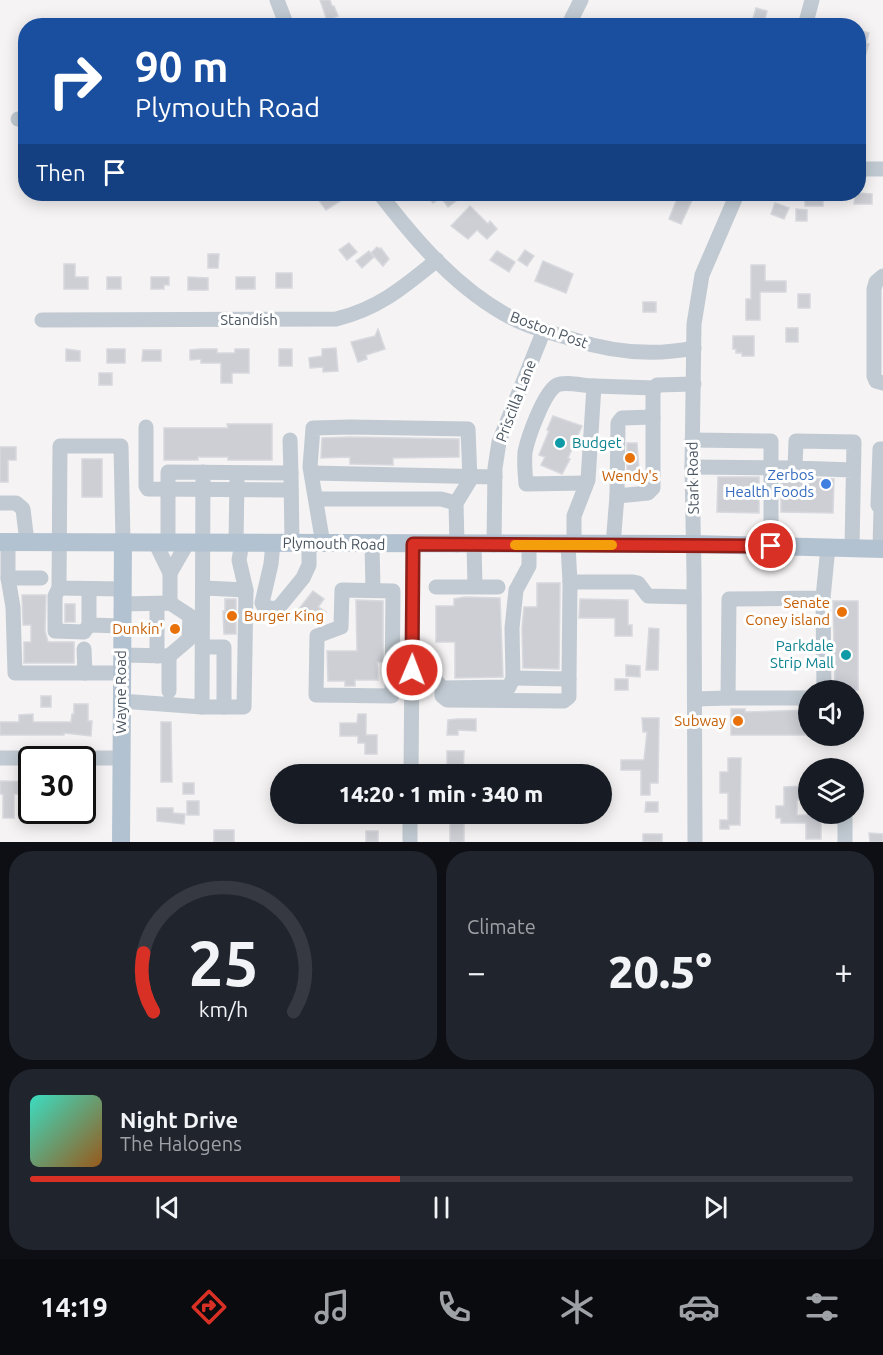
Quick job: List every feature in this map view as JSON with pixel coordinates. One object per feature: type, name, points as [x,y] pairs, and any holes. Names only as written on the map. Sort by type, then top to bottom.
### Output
[{"type":"main road","name":"Plymouth Road","points":[[4,542],[693,544],[882,549]]},
{"type":"main road","name":"Wayne Road","points":[[121,842],[123,542]]},
{"type":"street","points":[[277,0],[284,18]]},
{"type":"street","points":[[572,18],[581,0]]},
{"type":"street","points":[[807,18],[812,0]]},
{"type":"street","points":[[866,169],[883,169]]},
{"type":"street","name":"Boston Post","points":[[385,201],[402,223],[456,278],[511,318],[591,345],[617,350],[676,352],[694,348]]},
{"type":"street","name":"Stark Road","points":[[695,842],[692,440],[695,311],[702,275],[734,201]]},
{"type":"street","name":"Standish","points":[[42,320],[336,319],[359,313],[381,302],[437,260]]},
{"type":"street","points":[[883,276],[876,282],[874,289],[874,376],[876,381],[883,383]]},
{"type":"street","name":"Priscilla Lane","points":[[494,545],[496,457],[505,424],[544,330]]},
{"type":"street","points":[[586,483],[526,484],[524,465],[526,448],[546,397],[554,388],[560,384],[656,388],[657,386],[694,384]]},
{"type":"street","points":[[510,689],[564,701],[568,698],[571,545],[574,516],[586,483],[594,386]]},
{"type":"street","points":[[617,496],[648,493],[653,488],[653,391],[656,388]]},
{"type":"street","points":[[614,545],[618,423],[622,418],[653,417]]},
{"type":"street","points":[[146,427],[146,486],[148,489],[291,490]]},
{"type":"street","points":[[273,543],[271,564],[262,603],[269,609],[280,606],[303,578],[309,565],[308,544],[316,499],[312,473],[313,428],[468,429],[470,480],[456,502],[474,586]]},
{"type":"street","points":[[290,440],[291,490],[308,544]]},
{"type":"street","points":[[692,440],[771,441],[771,546]]},
{"type":"street","points":[[795,468],[796,441],[854,442],[852,548]]},
{"type":"street","points":[[89,589],[89,625],[84,632],[55,631],[55,596],[59,588],[60,446],[121,446],[123,542]]},
{"type":"street","points":[[882,549],[881,509],[878,505],[879,448],[883,448]]},
{"type":"street","points":[[692,467],[854,470]]},
{"type":"street","points":[[146,472],[291,473]]},
{"type":"street","points":[[168,472],[162,542],[170,573]]},
{"type":"street","points":[[202,707],[204,588],[196,542],[204,490],[203,472]]},
{"type":"street","points":[[121,702],[244,707],[246,590],[239,560],[237,472]]},
{"type":"street","points":[[312,473],[495,477]]},
{"type":"street","points":[[316,499],[441,499],[456,502]]},
{"type":"street","points":[[0,503],[16,503],[23,509],[27,542]]},
{"type":"street","points":[[4,542],[6,588],[15,673],[85,673],[163,656],[189,639],[190,616],[163,603],[89,589],[59,588]]},
{"type":"street","points":[[169,691],[163,656],[163,603],[170,573],[196,542]]},
{"type":"street","points":[[372,544],[373,590]]},
{"type":"street","points":[[411,764],[413,544]]},
{"type":"street","points":[[510,689],[516,590],[529,566],[529,545]]},
{"type":"street","points":[[824,680],[823,598],[828,547]]},
{"type":"street","points":[[6,588],[41,578]]},
{"type":"street","points":[[570,582],[633,582],[638,583],[648,596],[694,597]]},
{"type":"street","points":[[436,587],[498,586]]},
{"type":"street","points":[[204,588],[246,590]]},
{"type":"street","points":[[342,590],[373,590],[393,591],[392,696],[316,695],[317,636],[341,627],[342,590]]},
{"type":"street","points":[[728,698],[729,599],[823,598]]},
{"type":"street","points":[[89,625],[122,626]]},
{"type":"street","points":[[203,647],[224,647],[224,707]]},
{"type":"street","points":[[84,649],[85,673]]},
{"type":"street","points":[[392,670],[434,678],[442,688],[510,689],[569,679]]},
{"type":"street","points":[[695,699],[798,698]]},
{"type":"street","points":[[0,758],[121,758]]},
{"type":"street","points":[[410,824],[410,842]]},
{"type":"street","points":[[844,842],[845,824]]},
{"type":"building","points":[[320,0],[330,0],[338,16],[326,18]]},
{"type":"building","points":[[756,8],[767,11],[765,18],[753,18]]},
{"type":"building","points":[[866,194],[872,194],[872,204],[854,204],[854,201],[866,201]]},
{"type":"building","points":[[319,201],[340,201],[326,210]]},
{"type":"building","points":[[444,201],[456,201],[448,207]]},
{"type":"building","points":[[676,201],[692,201],[681,224],[669,219]]},
{"type":"building","points":[[805,201],[823,201],[823,206],[805,206]]},
{"type":"building","points":[[775,203],[789,208],[784,219],[771,214]]},
{"type":"building","points":[[470,206],[488,224],[490,221],[497,229],[487,239],[477,230],[468,239],[451,226]]},
{"type":"building","points":[[796,209],[807,210],[807,221],[796,221]]},
{"type":"building","points":[[349,243],[357,252],[347,260],[339,250]]},
{"type":"building","points":[[377,247],[381,248],[389,259],[383,266],[371,253]]},
{"type":"building","points":[[525,250],[534,256],[527,266],[518,260]]},
{"type":"building","points":[[369,251],[374,257],[362,268],[356,261]]},
{"type":"building","points":[[497,251],[515,262],[509,272],[490,260]]},
{"type":"building","points":[[208,254],[219,254],[218,268],[208,268]]},
{"type":"building","points":[[543,261],[573,274],[566,293],[535,281]]},
{"type":"building","points":[[64,264],[75,264],[75,277],[88,277],[88,289],[64,289]]},
{"type":"building","points":[[751,265],[765,265],[765,281],[786,281],[786,292],[760,292],[760,320],[746,320],[746,299],[751,299]]},
{"type":"building","points":[[276,273],[292,273],[292,288],[276,288]]},
{"type":"building","points":[[107,277],[121,277],[121,289],[107,289]]},
{"type":"building","points":[[151,277],[169,277],[169,285],[164,285],[164,289],[151,289]]},
{"type":"building","points":[[188,277],[208,278],[208,290],[188,290]]},
{"type":"building","points":[[236,277],[255,277],[255,289],[236,289]]},
{"type":"building","points":[[798,294],[810,294],[810,308],[798,308]]},
{"type":"building","points":[[643,302],[656,302],[656,312],[643,312]]},
{"type":"building","points":[[786,328],[798,328],[798,342],[786,342]]},
{"type":"building","points":[[378,329],[385,349],[366,355],[367,359],[358,362],[351,342],[375,336]]},
{"type":"building","points":[[733,336],[754,336],[754,356],[742,356],[742,353],[736,353],[736,349],[733,349]]},
{"type":"building","points":[[336,348],[338,371],[323,372],[323,367],[310,368],[309,358],[322,356],[322,349]]},
{"type":"building","points":[[66,349],[80,351],[80,361],[66,361]]},
{"type":"building","points":[[107,349],[125,349],[125,363],[107,363]]},
{"type":"building","points":[[217,349],[217,353],[235,353],[235,349],[249,349],[249,373],[232,373],[232,383],[221,383],[221,363],[201,363],[201,359],[190,360],[190,350]]},
{"type":"building","points":[[279,349],[292,349],[292,366],[279,366]]},
{"type":"building","points":[[143,350],[161,350],[161,361],[142,361]]},
{"type":"building","points":[[99,373],[112,373],[112,385],[99,385]]},
{"type":"building","name":"Budget","points":[[553,416],[582,426],[562,474],[541,465],[545,457],[539,455]]},
{"type":"building","points":[[227,424],[272,424],[272,460],[198,457],[198,460],[164,460],[164,428],[228,428]]},
{"type":"building","points":[[322,438],[459,439],[459,457],[393,458],[393,465],[350,464],[350,457],[321,458]]},
{"type":"building","name":"Wendy's","points":[[627,443],[637,443],[639,470],[637,470],[637,477],[627,477]]},
{"type":"building","points":[[0,447],[16,447],[16,460],[8,460],[8,482],[0,482]]},
{"type":"building","points":[[82,459],[102,459],[102,497],[82,497]]},
{"type":"building","points":[[718,477],[759,477],[759,513],[717,512]]},
{"type":"building","points":[[781,478],[834,479],[833,513],[781,512]]},
{"type":"building","points":[[537,583],[560,583],[559,669],[523,668],[524,607],[537,607]]},
{"type":"building","points":[[313,591],[324,599],[318,607],[326,612],[318,623],[298,610]]},
{"type":"building","points":[[22,595],[46,595],[45,631],[48,642],[74,642],[74,663],[24,663],[24,642],[31,642],[31,625],[23,625]]},
{"type":"building","points":[[500,598],[503,677],[455,678],[455,642],[436,642],[436,606],[454,606],[454,599]]},
{"type":"building","name":"Burger King","points":[[225,599],[236,599],[236,634],[224,634]]},
{"type":"building","points":[[580,599],[628,600],[628,625],[632,625],[632,636],[615,636],[615,618],[579,618]]},
{"type":"building","points":[[356,600],[383,601],[383,662],[377,662],[378,680],[355,680],[355,686],[345,686],[345,681],[328,681],[327,651],[357,651]]},
{"type":"building","name":"Parkdale Strip Mall","points":[[833,601],[858,601],[858,680],[835,680]]},
{"type":"building","points":[[65,604],[75,604],[75,622],[65,622]]},
{"type":"building","points":[[649,628],[659,629],[658,670],[646,670]]},
{"type":"building","points":[[626,665],[640,666],[640,677],[626,676]]},
{"type":"building","points":[[615,679],[628,679],[628,690],[615,690]]},
{"type":"building","points":[[41,696],[51,696],[51,707],[41,707]]},
{"type":"building","points":[[74,704],[88,704],[88,721],[92,721],[91,736],[64,733],[64,735],[0,735],[0,722],[19,722],[19,715],[33,714],[33,722],[71,722]]},
{"type":"building","name":"Parkdale Strip Mall","points":[[731,709],[745,709],[745,712],[798,710],[798,735],[731,735]]},
{"type":"building","points":[[358,714],[366,714],[366,735],[377,735],[377,754],[365,754],[365,743],[358,743],[358,736],[340,736],[340,723],[357,723]]},
{"type":"building","points":[[642,718],[659,718],[658,783],[650,783],[650,795],[641,795],[641,770],[621,770],[621,760],[644,760],[647,732],[643,732]]},
{"type":"building","points":[[476,719],[476,731],[458,730],[458,735],[447,735],[448,720]]},
{"type":"building","points":[[161,722],[171,722],[172,782],[161,782]]},
{"type":"building","points":[[447,751],[464,751],[463,764],[447,764]]},
{"type":"building","points":[[728,758],[741,758],[740,825],[729,825],[729,829],[720,829],[720,820],[728,820],[728,793],[720,793],[720,772],[728,772]]},
{"type":"building","points":[[0,781],[18,782],[18,794],[14,794],[14,818],[3,818],[3,794],[0,794]]},
{"type":"building","points":[[183,783],[194,783],[194,794],[183,794]]},
{"type":"building","points":[[798,786],[798,823],[781,823],[781,818],[776,818],[776,806],[784,806],[784,787]]},
{"type":"building","points":[[187,801],[199,801],[199,815],[187,815]]},
{"type":"building","points":[[646,802],[658,802],[658,812],[645,812]]},
{"type":"building","points":[[157,808],[173,808],[173,813],[185,814],[184,824],[157,821]]},
{"type":"building","points":[[450,824],[464,824],[464,842],[450,842]]},
{"type":"building","points":[[806,824],[821,824],[821,839],[806,839]]},
{"type":"building","points":[[214,830],[234,830],[234,842],[214,842]]},
{"type":"building","points":[[366,831],[378,831],[378,842],[366,842]]},
{"type":"building","points":[[869,833],[883,834],[883,842],[870,842]]},
{"type":"building","points":[[643,834],[662,834],[662,842],[643,842]]},
{"type":"slow traffic","points":[[515,545],[612,545]]},
{"type":"place","name":"Budget","points":[[560,443]]},
{"type":"place","name":"Wendy's","points":[[630,458]]},
{"type":"place","name":"Zerbos Health Foods","points":[[826,484]]},
{"type":"place","name":"Senate Coney island","points":[[842,612]]},
{"type":"place","name":"Burger King","points":[[232,616]]},
{"type":"place","name":"Dunkin'","points":[[175,629]]},
{"type":"place","name":"Parkdale Strip Mall","points":[[846,655]]},
{"type":"place","name":"Subway","points":[[738,721]]},
{"type":"route","points":[[412,670],[413,544],[771,546]]}]
